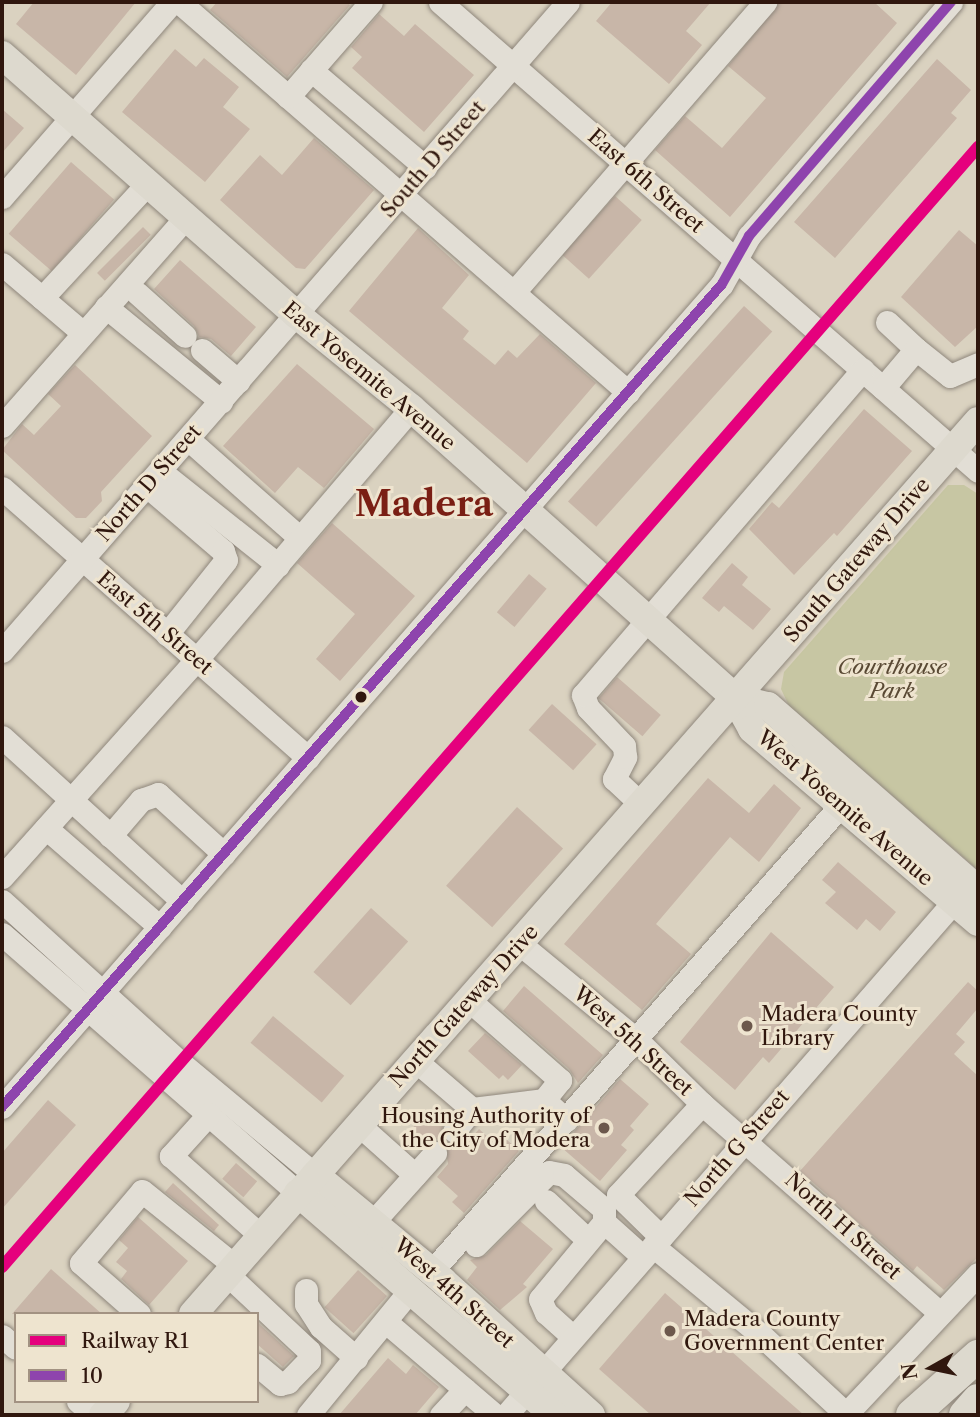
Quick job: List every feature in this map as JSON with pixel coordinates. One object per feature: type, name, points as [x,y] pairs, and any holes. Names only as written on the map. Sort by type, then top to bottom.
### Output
[{"type":"highway","points":[[912,1415],[978,1356]]},
{"type":"highway","points":[[965,1415],[978,1400]]},
{"type":"main road","name":"East Yosemite Avenue","points":[[2,55],[297,315],[411,408],[735,698]]},
{"type":"main road","name":"South Gateway Drive","points":[[735,698],[978,421]]},
{"type":"main road","name":"North Gateway Drive","points":[[195,1312],[735,698]]},
{"type":"main road","name":"West Yosemite Avenue","points":[[735,698],[752,729],[841,805],[968,891]]},
{"type":"main road","name":"West Yosemite Avenue","points":[[735,698],[768,706],[968,891],[978,922]]},
{"type":"main road","name":"West 4th Street","points":[[307,1184],[373,1222],[438,1276],[535,1382],[554,1415]]},
{"type":"main road","name":"West 4th Street","points":[[307,1184],[411,1289],[535,1382],[591,1415]]},
{"type":"street","points":[[2,197],[172,2]]},
{"type":"street","points":[[179,2],[628,392]]},
{"type":"street","points":[[288,97],[371,2]]},
{"type":"street","name":"East 6th Street","points":[[440,2],[978,471]]},
{"type":"street","name":"South D Street","points":[[297,315],[568,2]]},
{"type":"street","points":[[514,292],[765,2]]},
{"type":"street","points":[[2,1107],[526,512],[722,284],[749,236],[951,2]]},
{"type":"street","points":[[311,70],[425,167]]},
{"type":"street","points":[[42,298],[148,183]]},
{"type":"street","points":[[2,426],[83,334],[111,312],[134,286],[186,217]]},
{"type":"street","points":[[2,264],[83,334]]},
{"type":"street","points":[[134,286],[238,382]]},
{"type":"street","points":[[111,312],[221,401]]},
{"type":"street","name":"North D Street","points":[[2,652],[297,315]]},
{"type":"street","points":[[887,322],[950,376],[978,364]]},
{"type":"street","points":[[883,388],[916,349]]},
{"type":"street","points":[[641,804],[614,779],[625,757],[624,746],[588,709],[583,695],[857,365]]},
{"type":"street","points":[[2,877],[197,659],[411,408]]},
{"type":"street","points":[[188,439],[300,538]]},
{"type":"street","points":[[154,478],[278,565]]},
{"type":"street","points":[[154,478],[223,551],[226,560],[167,634]]},
{"type":"street","name":"East 5th Street","points":[[2,488],[308,758]]},
{"type":"street","points":[[2,737],[182,901]]},
{"type":"street","points":[[110,836],[141,800],[158,794],[224,854]]},
{"type":"street","points":[[438,1276],[566,1120],[638,1041],[841,805]]},
{"type":"street","points":[[46,828],[160,927]]},
{"type":"street","name":"North G Street","points":[[506,1415],[744,1140],[968,891]]},
{"type":"street","points":[[2,901],[95,1000],[209,1114],[307,1184]]},
{"type":"street","points":[[2,934],[95,1000],[307,1184]]},
{"type":"street","name":"West 5th Street","points":[[520,944],[638,1041],[702,1104],[744,1140]]},
{"type":"street","points":[[454,1130],[472,1109],[544,1100],[560,1080],[470,1001]]},
{"type":"street","points":[[416,1061],[472,1109]]},
{"type":"street","points":[[544,1100],[566,1120]]},
{"type":"street","points":[[652,1246],[618,1195],[702,1104]]},
{"type":"street","points":[[209,1114],[171,1156],[261,1236]]},
{"type":"street","points":[[359,1125],[415,1175]]},
{"type":"street","name":"North H Street","points":[[744,1140],[940,1314]]},
{"type":"street","points":[[373,1222],[435,1153]]},
{"type":"street","points":[[438,1276],[548,1172],[564,1174],[604,1209],[604,1222],[540,1299],[547,1313],[573,1337]]},
{"type":"street","points":[[137,1312],[81,1264],[142,1191],[231,1270],[300,1338],[309,1351],[309,1360],[299,1373],[280,1384],[259,1367]]},
{"type":"street","points":[[546,1201],[588,1240]]},
{"type":"street","points":[[604,1222],[652,1246],[761,1335],[846,1414],[978,1274]]},
{"type":"street","points":[[308,1415],[411,1289]]},
{"type":"street","points":[[306,1290],[306,1304],[321,1326],[356,1358]]},
{"type":"street","points":[[386,1322],[495,1415]]},
{"type":"street","points":[[299,1373],[324,1397]]},
{"type":"street","points":[[441,1415],[465,1390]]},
{"type":"street","points":[[80,1403],[94,1415]]},
{"type":"green space","name":"Courthouse Park","points":[[948,485],[964,485],[978,494],[978,870],[789,706],[781,689],[784,672]]},
{"type":"building","points":[[34,2],[136,2],[76,75],[16,24]]},
{"type":"building","points":[[217,2],[346,2],[350,5],[287,77],[210,10]]},
{"type":"building","points":[[612,2],[711,2],[686,31],[702,45],[669,84],[596,21]]},
{"type":"building","points":[[780,2],[874,2],[897,23],[730,217],[655,150],[685,116],[722,148],[766,98],[728,66]]},
{"type":"building","points":[[379,14],[404,36],[415,24],[474,75],[424,132],[352,68],[362,57],[351,47]]},
{"type":"building","points":[[175,49],[196,67],[204,58],[239,87],[223,107],[250,129],[205,182],[122,112]]},
{"type":"building","points":[[937,59],[971,90],[951,113],[957,118],[835,258],[794,222]]},
{"type":"building","points":[[2,109],[24,128],[2,153]]},
{"type":"building","points":[[314,138],[374,190],[305,269],[296,268],[220,200],[260,155],[282,175]]},
{"type":"building","points":[[71,162],[114,199],[52,271],[9,234]]},
{"type":"building","points":[[615,196],[642,220],[589,279],[562,255]]},
{"type":"building","points":[[143,227],[151,235],[105,281],[97,273]]},
{"type":"building","points":[[418,228],[469,275],[442,308],[469,331],[463,339],[495,365],[508,350],[517,358],[540,334],[596,383],[527,463],[349,311]]},
{"type":"building","points":[[959,230],[978,246],[978,326],[955,347],[901,297]]},
{"type":"building","points":[[180,260],[256,327],[231,356],[211,339],[199,337],[194,326],[154,289]]},
{"type":"building","points":[[744,306],[772,331],[596,527],[568,501]]},
{"type":"building","points":[[297,364],[374,429],[324,488],[298,467],[275,493],[223,446]]},
{"type":"building","points":[[75,365],[152,436],[101,492],[102,501],[86,518],[76,518],[2,450],[22,424],[34,435],[61,406],[48,394]]},
{"type":"building","points":[[864,409],[912,451],[837,536],[834,533],[794,575],[749,529],[772,502],[779,508]]},
{"type":"building","points":[[332,523],[415,596],[340,681],[316,659],[355,614],[297,563]]},
{"type":"building","points":[[732,563],[748,577],[742,585],[771,609],[753,630],[724,606],[719,612],[702,598]]},
{"type":"building","points":[[529,574],[547,589],[514,627],[497,612]]},
{"type":"building","points":[[617,677],[661,715],[642,736],[599,698]]},
{"type":"building","points":[[552,704],[597,744],[573,770],[529,730]]},
{"type":"building","points":[[708,778],[749,813],[774,784],[801,808],[759,862],[730,837],[656,924],[691,954],[642,1010],[564,944]]},
{"type":"building","points":[[517,807],[563,848],[492,927],[446,886]]},
{"type":"building","points":[[838,862],[896,912],[880,931],[866,919],[857,930],[825,903],[836,892],[822,880]]},
{"type":"building","points":[[371,908],[408,941],[351,1005],[313,972]]},
{"type":"building","name":"Madera County Library","points":[[771,932],[834,987],[769,1063],[763,1057],[735,1090],[680,1042]]},
{"type":"building","points":[[968,982],[978,991],[978,1008],[956,1034],[965,1042],[954,1054],[978,1076],[978,1257],[944,1290],[917,1266],[913,1271],[800,1171]]},
{"type":"building","points":[[524,986],[603,1055],[578,1083],[569,1069],[503,1011]]},
{"type":"building","points":[[273,1016],[344,1076],[322,1103],[251,1043]]},
{"type":"building","points":[[485,1033],[522,1065],[508,1080],[503,1075],[499,1079],[468,1051]]},
{"type":"building","name":"Housing Authority of the City of Modera","points":[[620,1079],[649,1104],[630,1126],[634,1130],[621,1145],[627,1150],[600,1181],[561,1147]]},
{"type":"building","points":[[48,1100],[76,1125],[2,1209],[2,1153]]},
{"type":"building","points":[[429,1109],[444,1122],[441,1135],[446,1142],[467,1143],[479,1129],[498,1146],[505,1138],[519,1151],[464,1213],[452,1202],[458,1196],[437,1177],[448,1164],[445,1143],[437,1139],[425,1144],[410,1131]]},
{"type":"building","points":[[236,1163],[257,1181],[243,1197],[222,1179]]},
{"type":"building","points":[[173,1183],[219,1225],[214,1231],[165,1192]]},
{"type":"building","points":[[138,1217],[188,1261],[149,1305],[121,1279],[127,1271],[116,1262],[128,1248],[119,1240]]},
{"type":"building","points":[[520,1221],[553,1249],[523,1284],[527,1287],[500,1310],[467,1280],[477,1267],[470,1260],[486,1255]]},
{"type":"building","points":[[51,1269],[100,1312],[14,1312],[12,1314]]},
{"type":"building","points":[[358,1270],[387,1296],[354,1333],[325,1307]]},
{"type":"building","name":"Madera County Government Center","points":[[665,1293],[804,1415],[651,1415],[599,1369]]},
{"type":"building","points":[[259,1324],[294,1356],[283,1367],[259,1346]]},
{"type":"building","points":[[388,1358],[406,1374],[413,1365],[439,1387],[415,1415],[339,1415]]},
{"type":"rail line","name":"R1","points":[[2,1267],[978,147]]},
{"type":"transit line","name":"10","points":[[2,1107],[722,284],[749,236],[951,2]]},
{"type":"place","name":"Madera County Library","points":[[747,1026]]},
{"type":"place","name":"Housing Authority of the City of Modera","points":[[604,1128]]},
{"type":"place","name":"Madera County Government Center","points":[[670,1331]]},
{"type":"district","name":"Madera","points":[[424,504]]}]
